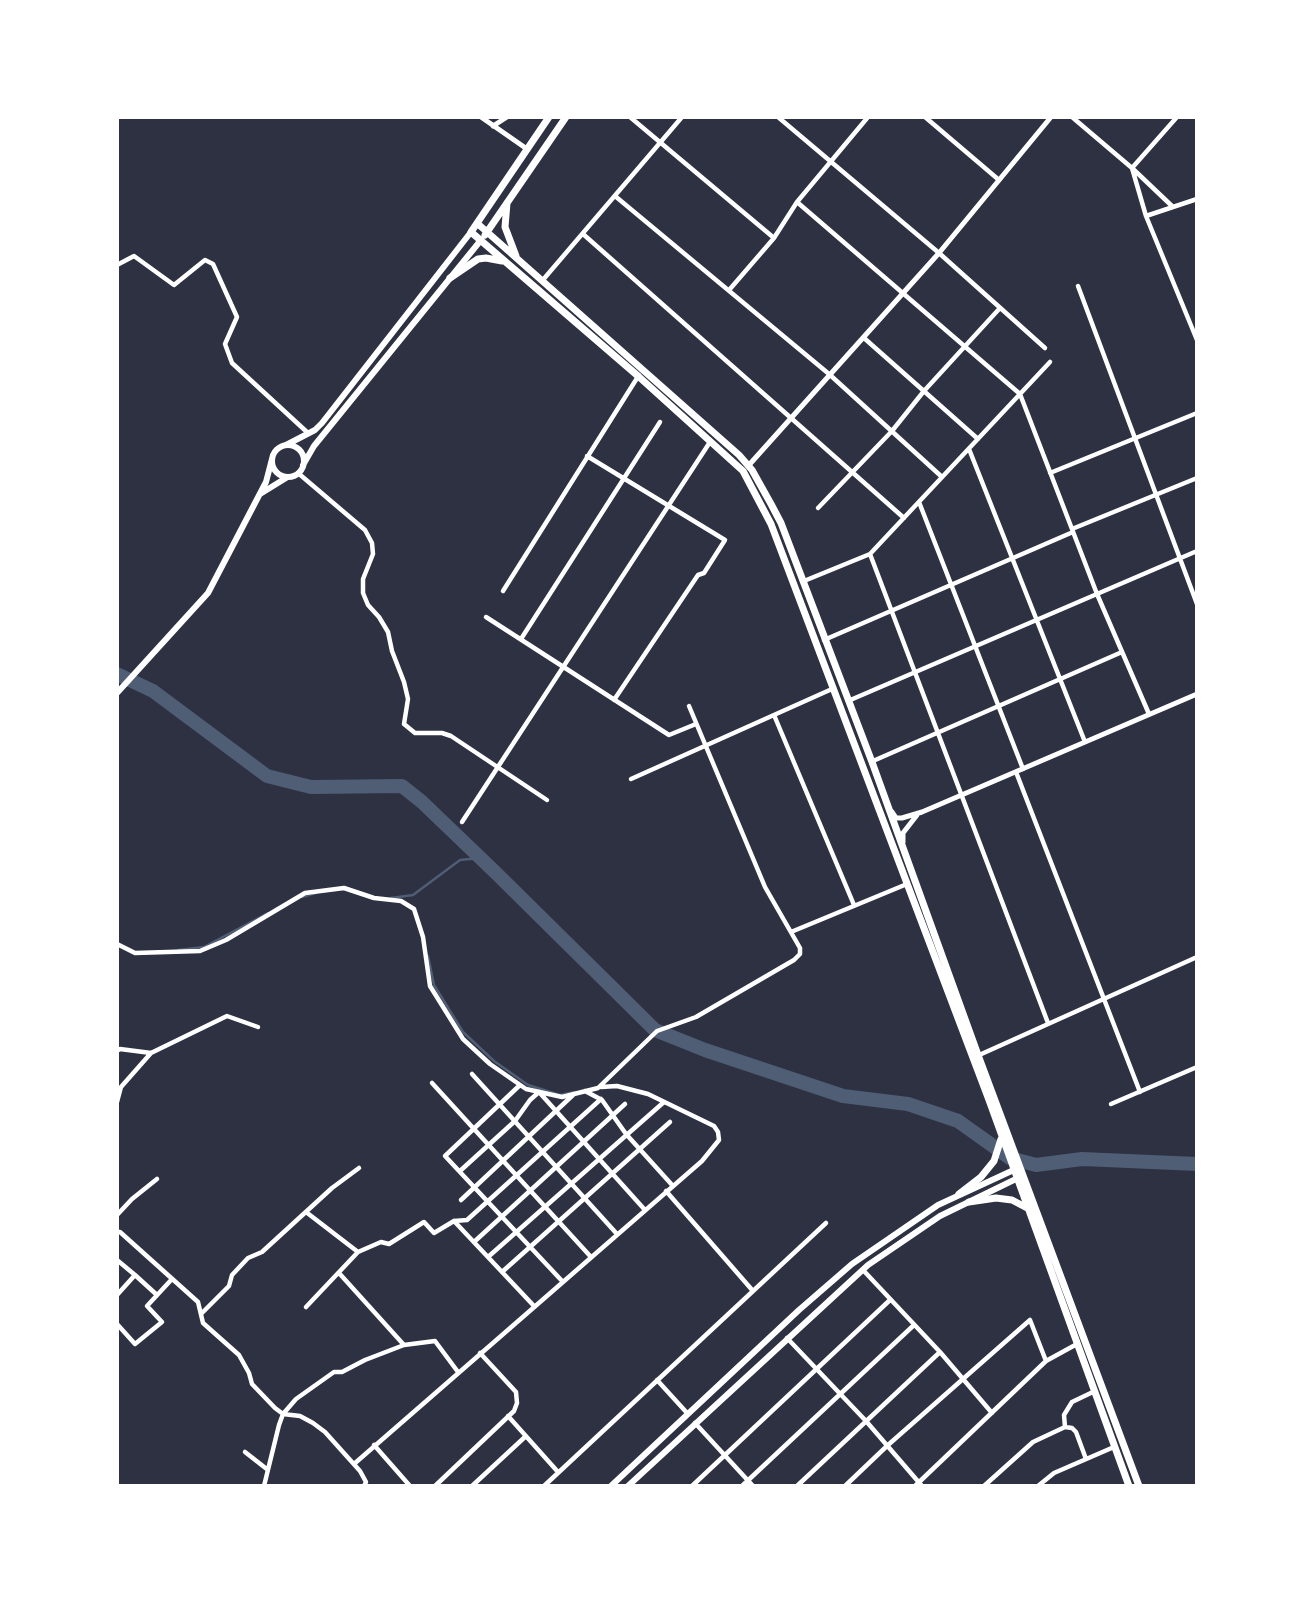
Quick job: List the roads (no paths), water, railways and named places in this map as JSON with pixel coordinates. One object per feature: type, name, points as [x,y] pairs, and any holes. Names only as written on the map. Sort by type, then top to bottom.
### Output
[{"type":"highway","points":[[549,117],[471,232],[641,372],[743,471],[771,524],[1017,1168]]},
{"type":"highway","points":[[481,240],[566,117]]},
{"type":"highway","points":[[507,201],[505,227],[520,262]]},
{"type":"highway","points":[[478,224],[641,372],[749,465],[781,523],[904,849],[1002,1138],[1021,1177],[1139,1486]]},
{"type":"highway","points":[[450,278],[478,259],[496,259],[509,264]]},
{"type":"highway","points":[[816,645],[824,640]]},
{"type":"highway","points":[[959,1194],[981,1177],[994,1161],[1002,1138]]},
{"type":"highway","points":[[1021,1177],[1029,1209],[1129,1486]]},
{"type":"highway","points":[[969,1202],[996,1198],[1012,1200],[1029,1209]]},
{"type":"main road","points":[[117,693],[208,593],[270,473],[277,449],[308,434],[322,423],[471,232]]},
{"type":"main road","points":[[256,498],[269,487],[298,473],[314,446],[481,240]]},
{"type":"main road","points":[[286,445],[300,450],[303,465]]},
{"type":"main road","points":[[272,459],[278,473],[288,477]]},
{"type":"main road","points":[[611,1486],[852,1264],[905,1226],[959,1194],[1017,1168]]},
{"type":"main road","points":[[628,1486],[862,1270],[907,1237],[1021,1177]]},
{"type":"street","points":[[481,117],[527,149]]},
{"type":"street","points":[[493,126],[507,117]]},
{"type":"street","points":[[630,117],[774,238]]},
{"type":"street","points":[[541,282],[682,117]]},
{"type":"street","points":[[778,117],[939,253],[1045,348]]},
{"type":"street","points":[[730,289],[774,238],[797,202],[868,117]]},
{"type":"street","points":[[925,117],[999,180]]},
{"type":"street","points":[[749,465],[939,253],[1051,117]]},
{"type":"street","points":[[1072,117],[1173,207]]},
{"type":"street","points":[[1132,168],[1177,117]]},
{"type":"street","points":[[1132,168],[1146,216],[1197,340]]},
{"type":"street","points":[[615,196],[829,374],[942,477]]},
{"type":"street","points":[[1146,216],[1197,199]]},
{"type":"street","points":[[797,202],[1020,394],[1097,594],[1149,714]]},
{"type":"street","points":[[583,234],[904,518]]},
{"type":"street","points":[[117,265],[134,256],[174,285],[205,260],[213,264],[237,317],[225,344],[232,363],[308,434]]},
{"type":"street","points":[[1078,286],[1197,604]]},
{"type":"street","points":[[818,508],[892,431],[924,391],[1000,307]]},
{"type":"street","points":[[864,338],[978,439]]},
{"type":"street","points":[[803,581],[870,554],[1050,362]]},
{"type":"street","points":[[503,591],[641,372]]},
{"type":"street","points":[[1050,473],[1197,413]]},
{"type":"street","points":[[521,639],[660,422]]},
{"type":"street","points":[[462,822],[711,441]]},
{"type":"street","points":[[968,449],[1085,742]]},
{"type":"street","points":[[587,456],[725,540],[704,573],[698,575],[614,699]]},
{"type":"street","points":[[298,473],[365,530],[372,542],[373,554],[363,579],[363,593],[368,605],[388,632],[404,682],[408,699],[404,724],[415,733],[442,733],[451,736],[547,800]]},
{"type":"street","points":[[824,640],[1197,478]]},
{"type":"street","points":[[919,502],[998,706],[1140,1092]]},
{"type":"street","points":[[847,701],[1197,551]]},
{"type":"street","points":[[870,554],[1048,1023]]},
{"type":"street","points":[[486,617],[669,734],[696,724]]},
{"type":"street","points":[[872,762],[1122,652]]},
{"type":"street","points":[[631,779],[832,689]]},
{"type":"street","points":[[904,849],[903,833],[914,817],[922,812],[1197,694]]},
{"type":"street","points":[[600,1087],[657,1031],[696,1017],[797,959],[800,948],[765,887],[689,706]]},
{"type":"street","points":[[774,715],[854,905]]},
{"type":"street","points":[[889,809],[897,818],[922,812]]},
{"type":"street","points":[[791,933],[907,884]]},
{"type":"street","points":[[117,944],[135,953],[200,951],[226,940],[306,892],[344,888],[374,898],[401,901],[414,909],[423,937],[430,986],[459,1035],[490,1064],[526,1089],[562,1097],[600,1087],[635,1089],[714,1126],[718,1132],[719,1140],[713,1150],[354,1464]]},
{"type":"street","points":[[975,1056],[1197,957]]},
{"type":"street","points":[[117,1102],[121,1087],[151,1053],[227,1016],[258,1027]]},
{"type":"street","points":[[117,1051],[120,1049],[151,1053]]},
{"type":"street","points":[[1111,1104],[1197,1068]]},
{"type":"street","points":[[472,1074],[617,1234]]},
{"type":"street","points":[[432,1083],[591,1257]]},
{"type":"street","points":[[520,1085],[445,1156],[563,1282]]},
{"type":"street","points":[[539,1091],[645,1210]]},
{"type":"street","points":[[459,1171],[515,1121],[539,1091]]},
{"type":"street","points":[[585,1091],[601,1099],[626,1133],[673,1186]]},
{"type":"street","points":[[461,1200],[575,1094]]},
{"type":"street","points":[[306,1307],[358,1252],[381,1242],[389,1244],[424,1222],[435,1233],[454,1221],[467,1220],[601,1099]]},
{"type":"street","points":[[488,1257],[664,1102]]},
{"type":"street","points":[[474,1242],[625,1104]]},
{"type":"street","points":[[502,1272],[670,1122]]},
{"type":"street","points":[[200,1315],[229,1286],[232,1275],[248,1258],[261,1252],[332,1188],[359,1168]]},
{"type":"street","points":[[117,1215],[157,1179]]},
{"type":"street","points":[[666,1191],[753,1291]]},
{"type":"street","points":[[306,1212],[358,1252]]},
{"type":"street","points":[[454,1221],[534,1306]]},
{"type":"street","points":[[544,1486],[826,1223]]},
{"type":"street","points":[[118,1231],[198,1302],[203,1323],[239,1355],[252,1384],[283,1414],[300,1416],[313,1423],[360,1471],[366,1482],[365,1486]]},
{"type":"street","points":[[117,1260],[157,1295]]},
{"type":"street","points":[[862,1270],[940,1352],[992,1413]]},
{"type":"street","points":[[340,1273],[404,1345]]},
{"type":"street","points":[[117,1295],[135,1275]]},
{"type":"street","points":[[117,1324],[135,1344],[162,1322],[147,1306],[172,1279]]},
{"type":"street","points":[[692,1486],[890,1300]]},
{"type":"street","points":[[845,1486],[1030,1320],[1046,1361]]},
{"type":"street","points":[[742,1486],[914,1325]]},
{"type":"street","points":[[787,1338],[888,1445],[919,1484],[1046,1361],[1077,1344]]},
{"type":"street","points":[[264,1486],[283,1414],[296,1399],[334,1372],[342,1372],[404,1345],[435,1341],[458,1372]]},
{"type":"street","points":[[797,1486],[940,1352]]},
{"type":"street","points":[[435,1486],[508,1416],[517,1403],[516,1392],[480,1353]]},
{"type":"street","points":[[657,1380],[688,1414]]},
{"type":"street","points":[[1065,1427],[1064,1415],[1072,1402],[1095,1391]]},
{"type":"street","points":[[508,1416],[558,1472]]},
{"type":"street","points":[[695,1423],[753,1486]]},
{"type":"street","points":[[984,1486],[1033,1442],[1065,1427],[1072,1428],[1076,1433],[1086,1459]]},
{"type":"street","points":[[472,1486],[526,1436]]},
{"type":"street","points":[[374,1445],[411,1486]]},
{"type":"street","points":[[1038,1486],[1054,1473],[1114,1447]]},
{"type":"street","points":[[245,1452],[268,1470]]},
{"type":"waterway","points":[[117,674],[153,691],[267,776],[311,787],[402,786],[495,872],[655,1030],[705,1050],[843,1096],[908,1104],[958,1121],[1010,1158],[1036,1165],[1082,1159],[1197,1164]]},
{"type":"waterway","points":[[391,898],[413,895],[460,860],[480,858]]},
{"type":"waterway","points":[[302,897],[316,893]]},
{"type":"waterway","points":[[178,950],[204,947],[268,913]]},
{"type":"waterway","points":[[428,956],[434,985],[463,1032],[494,1061],[528,1085],[560,1095],[575,1092]]}]
